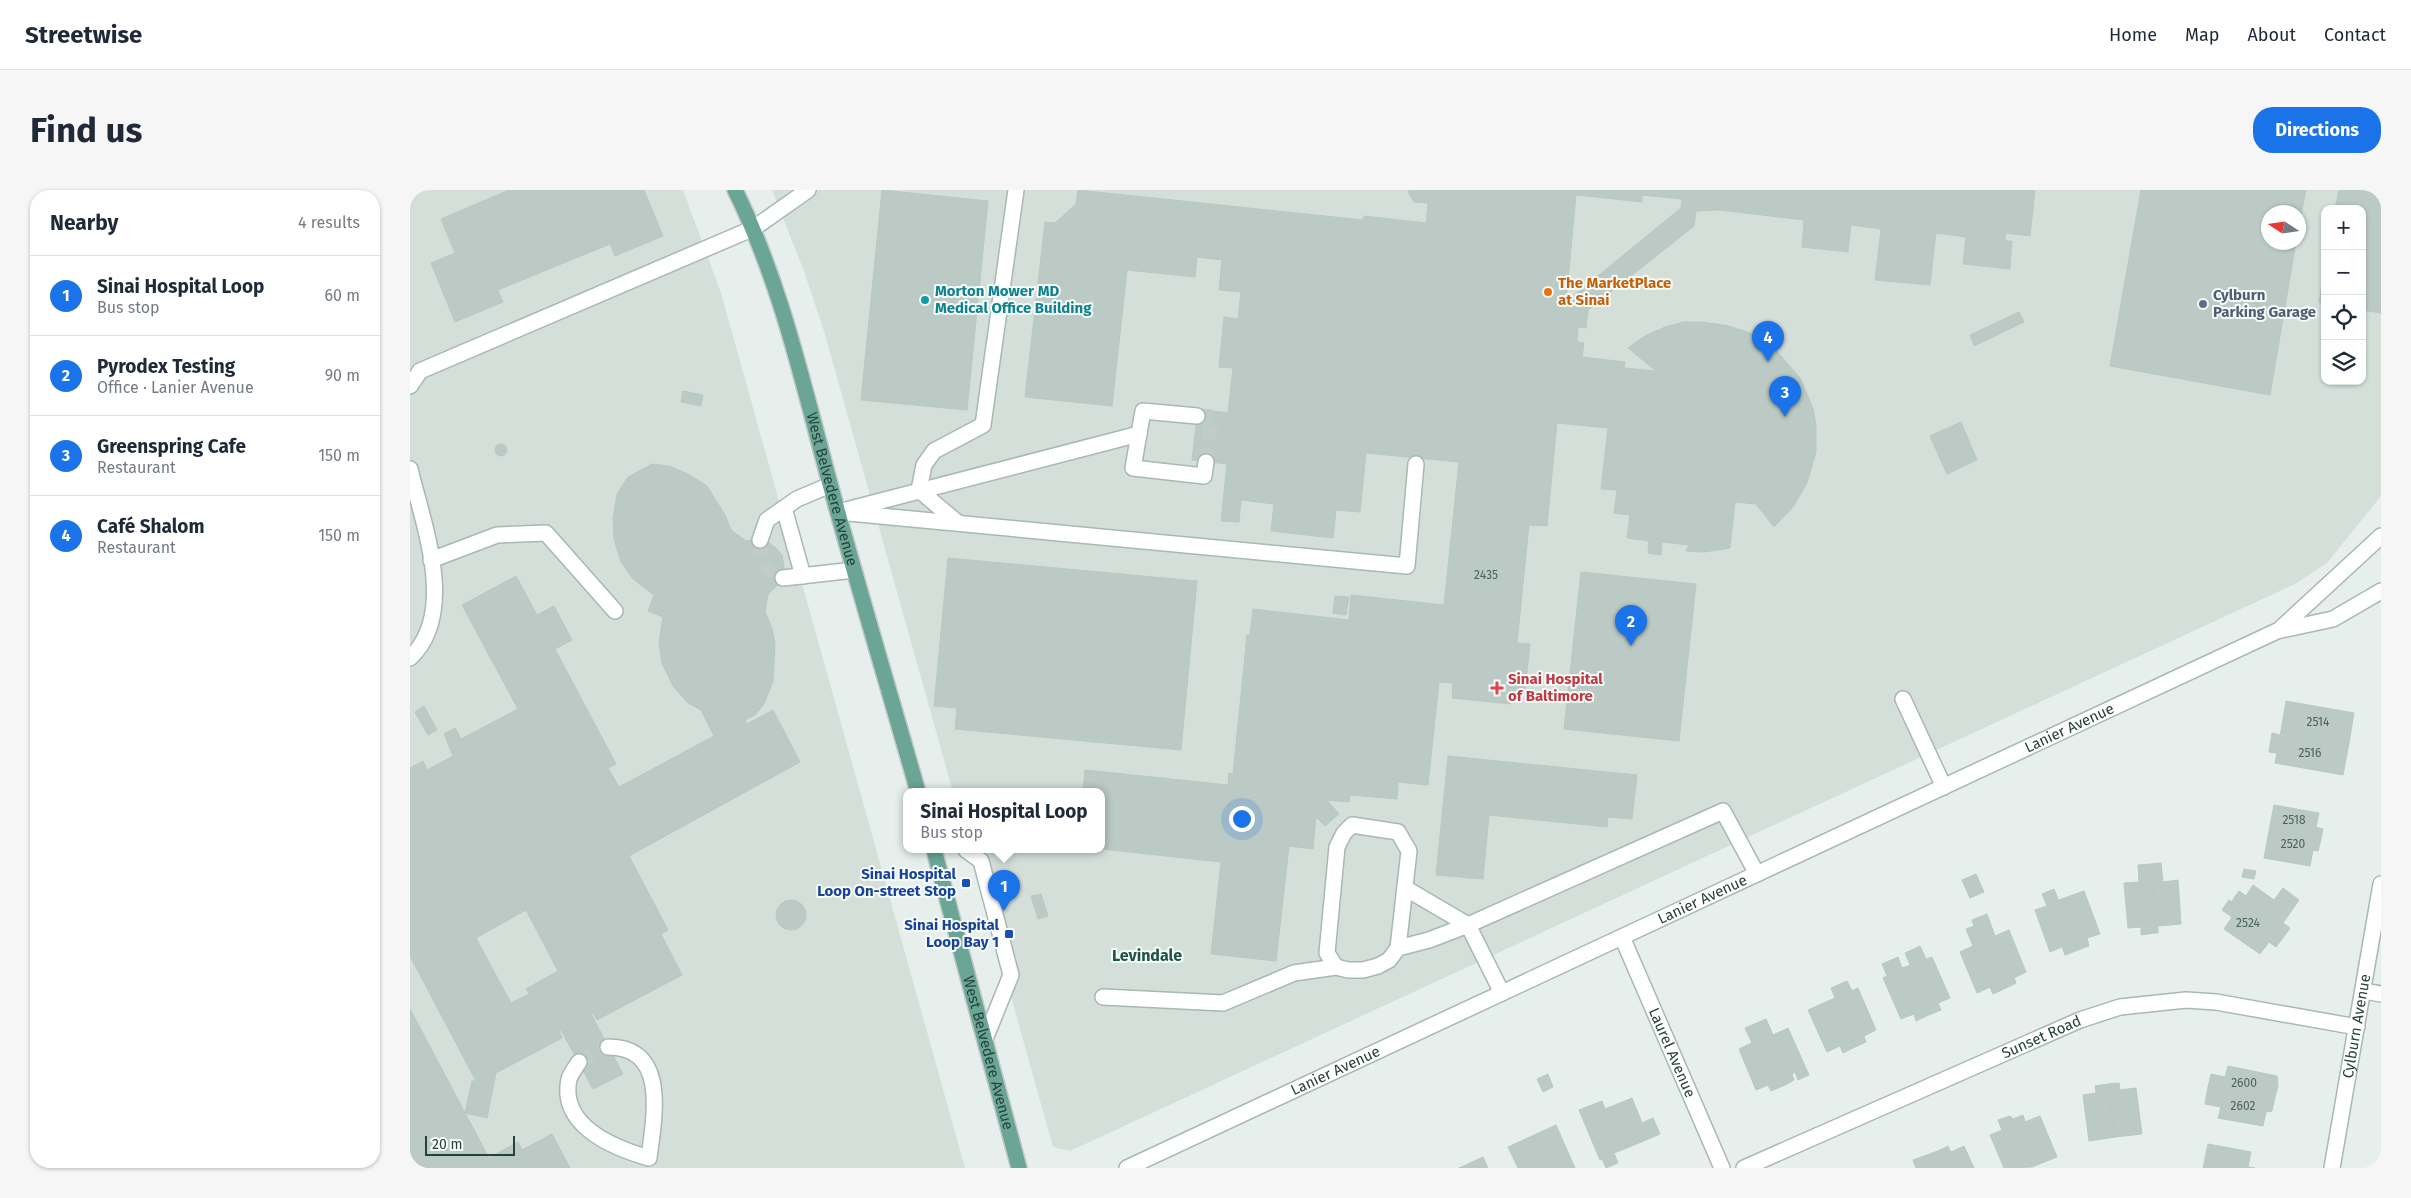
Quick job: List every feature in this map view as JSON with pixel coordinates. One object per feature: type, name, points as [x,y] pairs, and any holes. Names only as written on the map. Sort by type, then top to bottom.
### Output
[{"type":"main road","name":"West Belvedere Avenue","points":[[736,190],[754,228],[780,299],[830,485],[917,788]]},
{"type":"main road","name":"West Belvedere Avenue","points":[[935,853],[1019,1168]]},
{"type":"street","points":[[410,386],[420,371],[754,228],[808,190]]},
{"type":"street","points":[[918,490],[924,465],[934,451],[983,425],[1016,190]]},
{"type":"street","points":[[1197,416],[1143,411],[1133,468],[1204,476],[1206,462]]},
{"type":"street","points":[[838,512],[1139,434]]},
{"type":"street","points":[[838,512],[1407,566],[1416,464]]},
{"type":"street","points":[[410,469],[435,577],[435,608],[429,630],[417,652],[410,658]]},
{"type":"street","points":[[760,540],[767,520],[797,499],[830,485]]},
{"type":"street","points":[[918,490],[958,523]]},
{"type":"street","points":[[784,508],[803,576]]},
{"type":"street","points":[[431,560],[497,535],[546,533],[615,611]]},
{"type":"street","name":"Lanier Avenue","points":[[2277,631],[2379,542]]},
{"type":"street","points":[[783,578],[854,570]]},
{"type":"street","name":"Lanier Avenue","points":[[1127,1168],[2277,631],[2333,619],[2381,591]]},
{"type":"street","points":[[1903,699],[1944,787]]},
{"type":"street","points":[[1398,948],[1429,940],[1468,925],[1723,811],[1757,874]]},
{"type":"street","points":[[1103,997],[1223,1003],[1294,973],[1336,967],[1348,970],[1363,970],[1378,966],[1389,960],[1398,948],[1409,851],[1398,832],[1352,825],[1344,833],[1337,847],[1327,953],[1336,967]]},
{"type":"street","points":[[970,853],[981,861],[1011,975],[985,1039]]},
{"type":"street","name":"Cylburn Avenue","points":[[2332,1168],[2381,884]]},
{"type":"street","points":[[1405,888],[1468,925],[1502,993]]},
{"type":"street","name":"Laurel Avenue","points":[[1622,937],[1722,1168]]},
{"type":"street","points":[[2364,990],[2381,994]]},
{"type":"street","name":"Sunset Road","points":[[1744,1168],[2080,1020],[2120,1007],[2186,1000],[2216,1002],[2357,1027]]},
{"type":"street","points":[[578,1062],[570,1078],[569,1099],[580,1121],[600,1138],[652,1163],[655,1100],[652,1075],[639,1055],[622,1047],[608,1046]]},
{"type":"shaded area","points":[[410,190],[683,190],[721,293],[965,1168],[410,1168]]},
{"type":"shaded area","name":"Sinai Hospital of Baltimore","points":[[772,190],[2381,190],[2381,496],[2327,563],[2295,584],[1070,1151],[1053,1147],[971,853],[1105,853],[1105,788],[952,788],[824,331],[804,271]]},
{"type":"building","points":[[509,190],[644,190],[663,236],[615,256],[610,244],[498,290],[503,302],[455,322],[431,263],[455,253],[441,219]]},
{"type":"building","name":"Morton Mower MD Medical Office Building","points":[[882,190],[988,201],[967,410],[861,400]]},
{"type":"building","points":[[1078,190],[1363,220],[1364,216],[1426,223],[1428,203],[1414,202],[1408,192],[1410,190],[2035,190],[2030,236],[2006,233],[2005,241],[2012,241],[2010,269],[1963,264],[1966,237],[1936,233],[1930,285],[1875,280],[1881,229],[1851,225],[1848,252],[1802,247],[1804,220],[1720,210],[1696,211],[1694,226],[1588,310],[1586,328],[1578,327],[1577,342],[1584,343],[1582,357],[1625,362],[1624,368],[1656,371],[1628,348],[1645,336],[1665,327],[1684,322],[1702,322],[1729,326],[1750,333],[1775,349],[1801,379],[1813,409],[1816,425],[1816,452],[1807,483],[1793,507],[1774,527],[1756,504],[1735,502],[1730,548],[1704,552],[1686,551],[1689,545],[1662,542],[1661,555],[1648,553],[1649,541],[1627,538],[1630,515],[1614,513],[1617,490],[1601,489],[1608,428],[1557,423],[1547,526],[1529,525],[1517,643],[1530,644],[1525,692],[1512,691],[1511,704],[1452,698],[1453,683],[1439,682],[1428,785],[1398,782],[1397,799],[1350,795],[1349,802],[1327,800],[1339,814],[1325,826],[1316,817],[1313,849],[1289,846],[1276,961],[1211,954],[1221,862],[1105,849],[1105,788],[1083,788],[1085,770],[1228,785],[1229,773],[1233,774],[1247,635],[1250,635],[1253,609],[1349,620],[1351,595],[1444,605],[1459,462],[1366,453],[1360,512],[1336,510],[1333,538],[1271,531],[1274,504],[1241,500],[1239,522],[1221,521],[1227,464],[1192,460],[1198,409],[1228,413],[1233,368],[1219,367],[1224,317],[1238,319],[1241,292],[1219,290],[1222,260],[1197,257],[1195,277],[1127,270],[1112,406],[1025,397],[1045,222],[1055,223],[1076,204]],"holes":[[[1576,195],[1642,202],[1642,195],[1682,199],[1681,208],[1566,302]]]},
{"type":"building","name":"Cylburn Parking Garage","points":[[2141,190],[2306,190],[2303,205],[2261,205],[2261,250],[2295,250],[2270,395],[2110,366]]},
{"type":"building","points":[[2339,190],[2381,190],[2381,313],[2366,311],[2366,205],[2336,205]]},
{"type":"building","points":[[2019,312],[2024,322],[1974,346],[1970,335]]},
{"type":"building","points":[[683,391],[703,395],[701,406],[681,402]]},
{"type":"building","points":[[1961,422],[1977,460],[1947,474],[1930,436]]},
{"type":"building","points":[[499,444],[503,444],[507,450],[503,456],[499,456],[495,452],[495,448]]},
{"type":"building","points":[[652,464],[669,466],[690,475],[707,486],[725,515],[731,530],[746,541],[757,539],[766,541],[782,555],[785,573],[781,582],[768,594],[765,612],[772,628],[775,644],[773,681],[764,704],[755,715],[745,720],[747,724],[773,710],[800,762],[629,856],[668,930],[661,934],[682,975],[597,1020],[593,1013],[591,1014],[623,1074],[593,1089],[561,1030],[559,1031],[562,1038],[496,1073],[487,1118],[465,1113],[472,1081],[476,1081],[410,956],[410,768],[423,761],[427,770],[453,756],[444,734],[455,728],[461,739],[518,709],[462,605],[516,576],[537,615],[554,606],[572,640],[555,649],[616,764],[608,768],[619,787],[714,736],[701,710],[688,703],[673,686],[662,663],[659,642],[663,617],[648,611],[654,595],[633,579],[621,562],[614,539],[613,518],[617,494],[628,477]],"holes":[[[526,910],[558,971],[526,989],[529,994],[511,1003],[476,938]]]},
{"type":"building","points":[[948,558],[1197,581],[1181,750],[955,729],[957,708],[934,706]]},
{"type":"building","points":[[1581,572],[1696,584],[1679,741],[1564,729]]},
{"type":"building","points":[[1335,596],[1349,597],[1346,615],[1333,613]]},
{"type":"building","points":[[2286,701],[2354,713],[2349,743],[2281,731]]},
{"type":"building","points":[[424,706],[437,730],[428,735],[415,712]]},
{"type":"building","points":[[2281,731],[2349,743],[2343,775],[2275,763],[2277,753],[2269,752],[2272,733],[2280,735]]},
{"type":"building","points":[[1448,756],[1637,775],[1632,819],[1608,817],[1607,827],[1489,815],[1483,879],[1436,875]]},
{"type":"building","points":[[2274,805],[2319,813],[2316,827],[2323,829],[2321,839],[2269,831]]},
{"type":"building","points":[[2269,831],[2321,839],[2318,851],[2313,850],[2310,866],[2264,858]]},
{"type":"building","points":[[2161,863],[2163,882],[2178,880],[2181,924],[2158,926],[2158,933],[2155,933],[2151,864]]},
{"type":"building","points":[[2151,864],[2155,933],[2141,935],[2141,927],[2128,928],[2124,883],[2139,882],[2138,865]]},
{"type":"building","points":[[2244,869],[2256,871],[2254,879],[2242,877]]},
{"type":"building","points":[[1976,874],[1984,892],[1970,898],[1962,880]]},
{"type":"building","points":[[2253,885],[2274,900],[2283,888],[2299,900],[2283,923],[2290,928],[2285,935],[2234,898],[2239,891],[2246,896]]},
{"type":"building","points":[[2054,889],[2078,950],[2065,955],[2062,947],[2050,952],[2035,910],[2047,906],[2042,894]]},
{"type":"building","points":[[2084,891],[2100,934],[2087,938],[2089,946],[2078,950],[2059,900]]},
{"type":"building","points":[[1041,894],[1048,916],[1038,919],[1031,896]]},
{"type":"building","points":[[2234,898],[2285,935],[2276,947],[2269,942],[2260,954],[2224,929],[2232,917],[2222,910],[2229,900],[2232,902]]},
{"type":"building","points":[[791,900],[797,901],[805,909],[805,921],[797,929],[791,930],[785,929],[777,921],[776,915],[777,909],[785,901]]},
{"type":"building","points":[[1987,914],[1995,936],[2009,930],[2026,972],[2014,978],[2016,983],[2006,988],[1977,918]]},
{"type":"building","points":[[1977,918],[2006,988],[1993,994],[1990,987],[1977,993],[1960,952],[1973,946],[1966,929],[1974,926],[1972,920]]},
{"type":"building","points":[[1920,946],[1926,959],[1932,957],[1950,998],[1938,1003],[1941,1010],[1931,1014],[1908,966],[1910,965],[1905,953]]},
{"type":"building","points":[[1898,957],[1902,968],[1908,966],[1931,1014],[1916,1021],[1914,1014],[1901,1019],[1883,978],[1887,976],[1882,964]]},
{"type":"building","points":[[1847,981],[1852,991],[1858,988],[1876,1030],[1864,1036],[1866,1042],[1855,1047],[1831,988]]},
{"type":"building","points":[[1835,998],[1855,1047],[1843,1053],[1840,1046],[1827,1052],[1808,1010]]},
{"type":"building","points":[[410,1009],[489,1158],[518,1142],[522,1150],[552,1134],[570,1168],[410,1168]]},
{"type":"building","points":[[1766,1019],[1773,1035],[1788,1028],[1809,1075],[1798,1080],[1795,1072],[1792,1074],[1794,1080],[1785,1085],[1757,1023]]},
{"type":"building","points":[[1757,1023],[1785,1085],[1771,1091],[1768,1085],[1756,1090],[1739,1049],[1752,1043],[1745,1028]]},
{"type":"building","points":[[2228,1066],[2277,1076],[2278,1086],[2274,1101],[2208,1087],[2211,1074],[2225,1077]]},
{"type":"building","points":[[1548,1074],[1553,1087],[1543,1092],[1537,1079]]},
{"type":"building","points":[[2119,1083],[2120,1090],[2136,1088],[2142,1134],[2115,1137],[2108,1084]]},
{"type":"building","points":[[2108,1084],[2115,1137],[2089,1141],[2083,1095],[2096,1093],[2095,1086]]},
{"type":"building","points":[[2208,1087],[2274,1101],[2272,1111],[2266,1112],[2263,1126],[2218,1118],[2221,1107],[2205,1104]]},
{"type":"building","points":[[1632,1098],[1642,1123],[1653,1118],[1660,1134],[1627,1148],[1610,1107]]},
{"type":"building","points":[[1602,1101],[1605,1109],[1610,1107],[1627,1148],[1614,1153],[1618,1163],[1606,1168],[1602,1159],[1600,1160],[1579,1110]]},
{"type":"building","points":[[2023,1115],[2025,1122],[2040,1116],[2057,1157],[2032,1167],[2013,1119]]},
{"type":"building","points":[[2010,1116],[2013,1119],[2032,1167],[2004,1168],[1990,1135],[2002,1130],[1998,1120]]},
{"type":"building","points":[[1556,1125],[1575,1168],[1545,1168],[1532,1136]]},
{"type":"building","points":[[1532,1136],[1545,1168],[1518,1168],[1508,1147]]},
{"type":"building","points":[[2208,1144],[2251,1152],[2248,1167],[2255,1168],[2203,1168]]},
{"type":"building","points":[[1948,1146],[1951,1152],[1964,1146],[1974,1168],[1946,1168],[1938,1151]]},
{"type":"building","points":[[1938,1151],[1946,1168],[1916,1168],[1913,1160]]},
{"type":"building","points":[[1483,1157],[1488,1168],[1459,1168]]},
{"type":"tunnel","points":[[1197,416],[1212,417],[1206,462]]},
{"type":"tunnel","points":[[760,540],[764,564],[770,571],[783,578]]},
{"type":"tunnel","points":[[579,1062],[608,1047]]},
{"type":"place","name":"The MarketPlace at Sinai","points":[[1548,292]]},
{"type":"place","name":"Morton Mower MD Medical Office Building","points":[[925,300]]},
{"type":"place","name":"Cylburn Parking Garage","points":[[2203,304]]},
{"type":"place","name":"Café Shalom","points":[[1768,362]]},
{"type":"place","name":"Greenspring Cafe","points":[[1785,417]]},
{"type":"place","name":"Pyrodex Testing","points":[[1631,646]]},
{"type":"place","name":"Sinai Hospital of Baltimore","points":[[1497,688]]},
{"type":"place","name":"Sinai Hospital Loop On-street Stop","points":[[966,883]]},
{"type":"place","name":"Sinai Hospital Loop","points":[[1004,911]]},
{"type":"place","name":"Sinai Hospital Loop Bay 1","points":[[1009,934]]},
{"type":"district","name":"Levindale","points":[[1147,955]]}]
